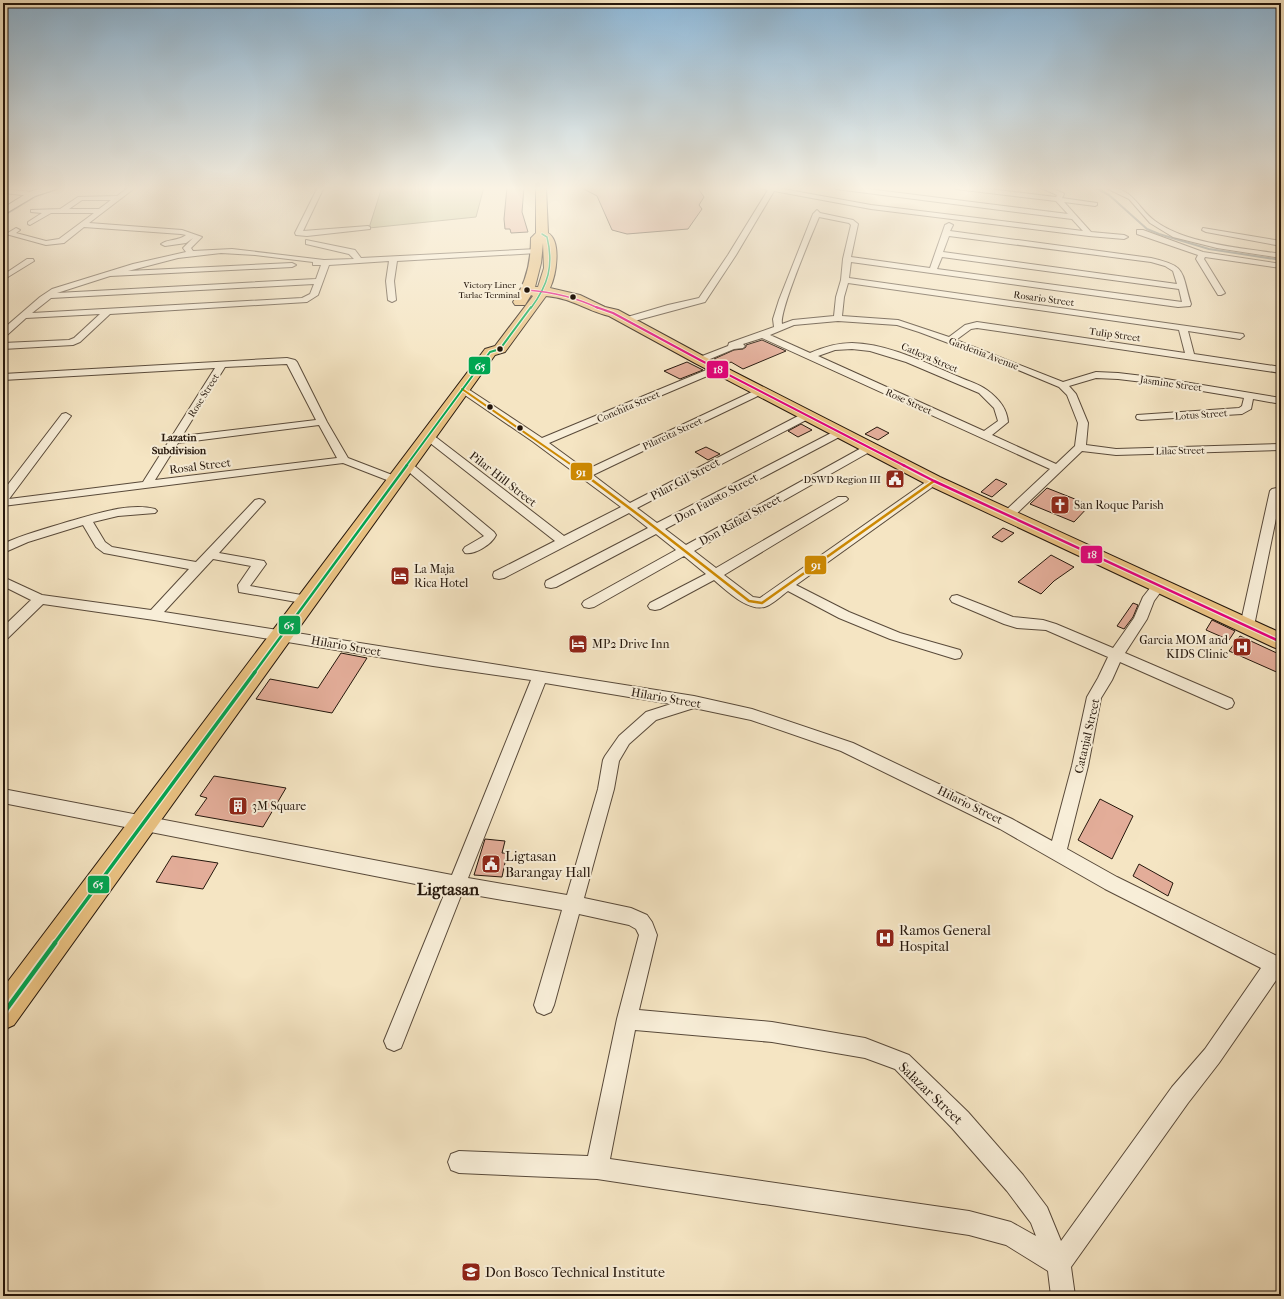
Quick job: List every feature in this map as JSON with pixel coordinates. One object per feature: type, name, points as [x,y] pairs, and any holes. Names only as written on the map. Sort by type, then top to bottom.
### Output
[{"type":"highway","points":[[490,352],[486,348],[528,288],[536,266],[537,248]]},
{"type":"highway","points":[[3,1014],[429,437],[462,389],[490,352],[500,349],[531,309],[545,289],[549,275],[549,248]]},
{"type":"highway","points":[[550,255],[560,271]]},
{"type":"highway","points":[[570,282],[587,299]]},
{"type":"highway","points":[[528,288],[545,289],[587,299],[613,309],[620,317],[716,369],[934,481],[1281,642]]},
{"type":"highway","points":[[531,309],[549,301],[558,299],[587,299]]},
{"type":"street","points":[[187,248],[191,253]]},
{"type":"street","points":[[333,248],[352,252],[359,261]]},
{"type":"street","points":[[620,317],[702,300],[736,248]]},
{"type":"street","points":[[778,328],[777,319],[803,248]]},
{"type":"street","points":[[838,318],[840,297],[845,280],[849,248]]},
{"type":"street","points":[[933,271],[941,248]]},
{"type":"street","points":[[847,259],[1178,305],[1187,304],[1177,270],[1175,268],[1151,260],[1057,248]]},
{"type":"street","points":[[1184,248],[1202,254],[1281,266]]},
{"type":"street","points":[[1227,248],[1281,256]]},
{"type":"street","points":[[3,334],[54,291],[150,262],[191,253],[226,251],[313,260],[326,263]]},
{"type":"street","points":[[109,274],[537,251]]},
{"type":"street","points":[[939,254],[1182,287]]},
{"type":"street","points":[[1202,254],[1200,259],[1221,293]]},
{"type":"street","points":[[392,300],[390,281],[393,259]]},
{"type":"street","points":[[3,278],[30,261]]},
{"type":"street","points":[[24,316],[304,300],[314,295],[326,263]]},
{"type":"street","name":"Rosario Street","points":[[845,280],[1240,336]]},
{"type":"street","points":[[49,296],[318,281]]},
{"type":"street","points":[[3,346],[70,343],[77,340],[107,312]]},
{"type":"street","name":"Gardenia Avenue","points":[[700,360],[732,347],[739,346],[741,342],[761,334],[793,323],[838,318],[898,323],[950,340],[1062,385]]},
{"type":"street","name":"Tulip Street","points":[[950,340],[968,327],[977,326],[1281,370]]},
{"type":"street","points":[[1183,328],[1190,356]]},
{"type":"street","name":"Rose Street","points":[[761,334],[1057,468]]},
{"type":"street","name":"Catleya Street","points":[[809,357],[825,349],[836,346],[857,345],[872,347],[898,355],[982,391],[992,399],[1003,412],[1003,422],[985,435]]},
{"type":"street","points":[[4,378],[285,360],[292,362],[322,422],[344,460]]},
{"type":"street","name":"Rose Street","points":[[146,486],[222,364]]},
{"type":"street","name":"Conchita Street","points":[[540,443],[716,369]]},
{"type":"street","name":"Jasmine Street","points":[[1062,385],[1096,375],[1118,376],[1281,401]]},
{"type":"street","points":[[1008,515],[1080,447],[1083,423],[1070,394],[1062,385]]},
{"type":"street","points":[[462,389],[540,443],[629,508],[749,601],[762,603],[934,481]]},
{"type":"street","name":"Pilarcita Street","points":[[584,475],[759,392]]},
{"type":"street","name":"Lotus Street","points":[[1141,417],[1242,411],[1247,407],[1249,396]]},
{"type":"street","points":[[3,500],[66,416]]},
{"type":"street","name":"Pilar Gil Street","points":[[499,575],[806,416]]},
{"type":"street","points":[[175,440],[322,422]]},
{"type":"street","name":"Don Fausto Street","points":[[551,584],[839,433]]},
{"type":"street","name":"Pilar Hill Street","points":[[429,437],[562,542]]},
{"type":"street","name":"Lilac Street","points":[[1080,447],[1116,452],[1281,447]]},
{"type":"street","name":"Don Rafael Street","points":[[589,604],[869,448]]},
{"type":"street","name":"Rosal Street","points":[[3,503],[344,460],[402,473],[490,534],[488,539],[469,550]]},
{"type":"street","points":[[1247,626],[1277,512],[1276,491],[1281,490]]},
{"type":"street","points":[[655,606],[716,574],[842,499]]},
{"type":"street","points":[[154,615],[259,502]]},
{"type":"street","points":[[3,549],[24,539],[104,514],[127,511],[151,511]]},
{"type":"street","points":[[85,521],[87,521],[100,544],[108,550],[199,568]]},
{"type":"street","points":[[210,556],[260,564],[244,585],[244,589],[308,600]]},
{"type":"street","name":"Hilario Street","points":[[3,581],[40,599],[282,635],[694,702],[752,714],[847,747],[1006,824],[1111,883],[1278,967]]},
{"type":"street","points":[[788,586],[844,614],[895,636],[955,654]]},
{"type":"street","name":"Catanjal Street","points":[[1056,853],[1080,766],[1094,697],[1105,680],[1116,654],[1140,619],[1148,600],[1159,586]]},
{"type":"street","points":[[3,635],[40,599]]},
{"type":"street","points":[[957,599],[1001,618],[1018,623],[1042,624],[1051,627],[1227,703]]},
{"type":"street","points":[[394,1041],[540,677]]},
{"type":"street","points":[[544,1005],[606,789],[611,760],[624,740],[651,716],[694,702]]},
{"type":"street","points":[[3,796],[456,884],[573,904],[640,920],[646,926],[648,935],[627,1019],[597,1168]]},
{"type":"street","points":[[459,1162],[597,1168],[969,1224],[1012,1234],[1059,1264],[1180,1095],[1212,1056],[1278,967]]},
{"type":"street","name":"Salazar Street","points":[[627,1019],[772,1032],[864,1048],[902,1062],[960,1120],[1015,1183],[1039,1216],[1059,1264],[1063,1296]]},
{"type":"building","points":[[762,340],[786,351],[743,369],[731,362],[726,365],[714,359],[734,350],[743,349],[746,345]]},
{"type":"building","points":[[687,362],[703,370],[680,379],[664,371]]},
{"type":"building","points":[[801,424],[812,430],[798,437],[788,431]]},
{"type":"building","points":[[877,427],[889,433],[878,440],[865,434]]},
{"type":"building","points":[[706,447],[720,454],[708,460],[695,452]]},
{"type":"building","points":[[996,479],[1007,484],[992,497],[981,492]]},
{"type":"building","name":"San Roque Parish","points":[[1047,488],[1090,505],[1074,522],[1030,504]]},
{"type":"building","points":[[1003,528],[1014,533],[1002,542],[992,537]]},
{"type":"building","points":[[1051,555],[1074,567],[1054,581],[1041,594],[1018,582]]},
{"type":"building","points":[[1133,603],[1138,605],[1133,617],[1124,629],[1117,626]]},
{"type":"building","points":[[1212,620],[1235,631],[1229,640],[1206,630]]},
{"type":"building","points":[[1240,636],[1281,655],[1281,674],[1229,651]]},
{"type":"building","points":[[341,653],[367,658],[332,713],[256,699],[270,679],[318,688]]},
{"type":"building","name":"3M Square","points":[[214,776],[286,788],[263,827],[195,815],[207,798],[200,796]]},
{"type":"building","points":[[1100,799],[1133,816],[1112,859],[1078,840]]},
{"type":"building","name":"Ligtasan Barangay Hall","points":[[485,839],[505,841],[502,853],[507,853],[502,877],[474,875]]},
{"type":"building","points":[[172,856],[218,863],[203,889],[156,882]]},
{"type":"building","points":[[1139,864],[1173,883],[1168,896],[1133,876]]},
{"type":"waterway","points":[[1204,248],[1281,260]]},
{"type":"transit line","name":"65","points":[[3,1014],[490,352],[500,349],[539,297],[546,283],[550,268],[549,248]]},
{"type":"transit line","name":"18","points":[[527,290],[562,294],[582,300],[597,308],[613,313],[700,360],[934,481],[1281,642]]},
{"type":"transit line","name":"91","points":[[462,389],[572,465],[749,601],[762,603],[934,481]]},
{"type":"place","name":"Victory Liner - Tarlac Terminal","points":[[527,290]]},
{"type":"place","name":"DSWD Region III","points":[[895,479]]},
{"type":"place","name":"San Roque Parish","points":[[1060,505]]},
{"type":"place","name":"La Maja Rica Hotel","points":[[400,576]]},
{"type":"place","name":"MP2 Drive Inn","points":[[578,644]]},
{"type":"place","name":"Garcia MOM and KIDS Clinic","points":[[1242,647]]},
{"type":"place","name":"3M Square","points":[[238,806]]},
{"type":"place","name":"Ligtasan Barangay Hall","points":[[491,864]]},
{"type":"place","name":"Ramos General Hospital","points":[[885,938]]},
{"type":"place","name":"Don Bosco Technical Institute","points":[[471,1272]]},
{"type":"district","name":"Lazatin Subdivision","points":[[179,443]]},
{"type":"district","name":"Ligtasan","points":[[448,889]]}]
